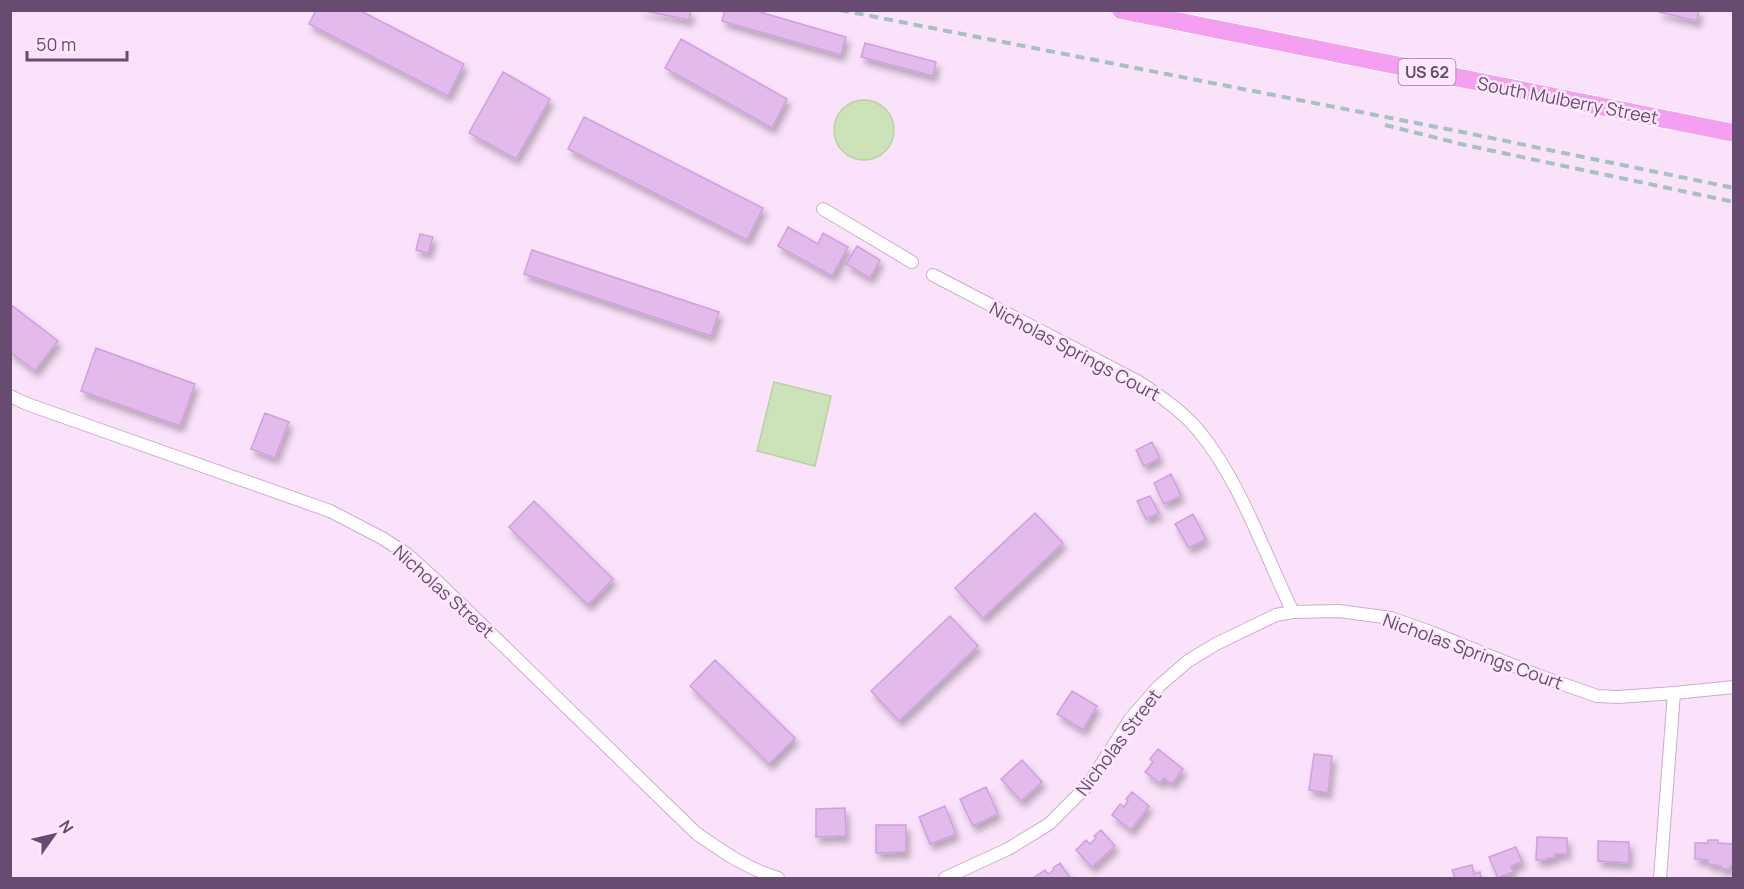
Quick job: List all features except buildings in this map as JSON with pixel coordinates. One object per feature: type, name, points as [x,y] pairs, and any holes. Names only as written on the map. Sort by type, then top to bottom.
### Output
[{"type":"main road","name":"South Mulberry Street","points":[[1121,10],[1734,133]]},
{"type":"street","points":[[822,209],[912,262]]},
{"type":"street","name":"Nicholas Springs Court","points":[[933,275],[1137,381],[1179,410],[1213,450],[1226,472],[1293,612],[1339,611],[1391,618],[1537,675],[1598,696],[1618,697],[1734,687]]},
{"type":"street","name":"Nicholas Street","points":[[10,396],[330,511],[382,538],[407,554],[441,585],[696,833],[731,858],[778,879]]},
{"type":"street","name":"Nicholas Street","points":[[945,879],[1008,849],[1049,824],[1088,785],[1131,718],[1159,686],[1188,661],[1216,644],[1276,615],[1293,612]]},
{"type":"street","points":[[1660,879],[1674,693]]},
{"type":"shaded area","points":[[864,100],[885,109],[894,130],[885,151],[864,160],[843,151],[834,130],[843,109]]},
{"type":"shaded area","points":[[774,382],[831,396],[815,466],[757,451]]},
{"type":"railway","points":[[840,10],[1457,131],[1734,188]]},
{"type":"railway","points":[[1385,125],[1465,145],[1734,202]]}]
